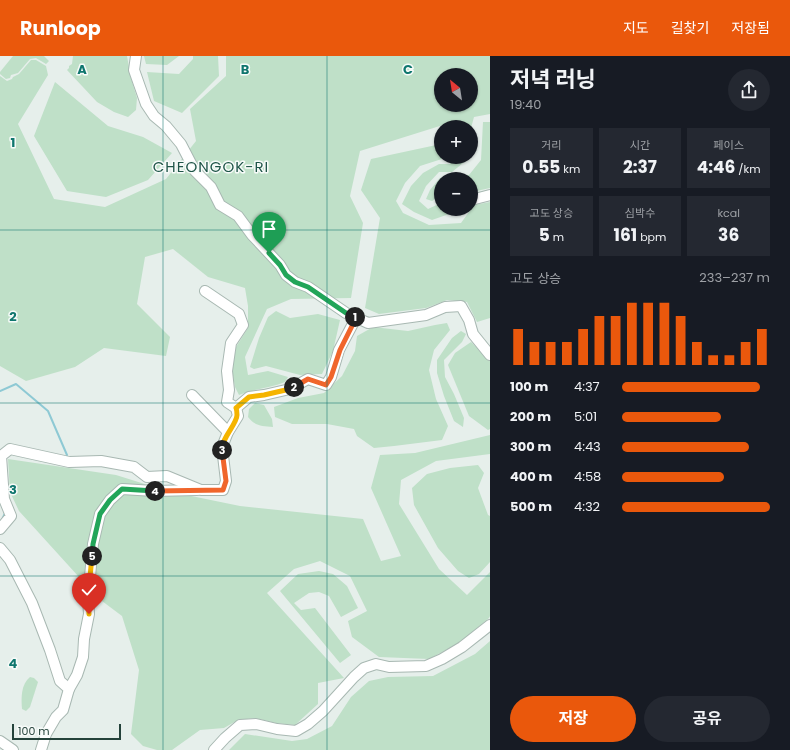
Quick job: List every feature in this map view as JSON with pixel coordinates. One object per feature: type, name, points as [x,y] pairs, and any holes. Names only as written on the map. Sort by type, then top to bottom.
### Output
[{"type":"street","points":[[136,56],[134,70],[146,104],[154,116],[166,126],[181,144],[196,170],[211,187],[220,204],[238,216],[252,235],[280,265],[286,275],[295,282],[308,287],[346,313],[368,323],[426,315],[445,306],[461,306],[469,320],[473,334],[490,355]]},
{"type":"street","points":[[478,198],[490,195]]},
{"type":"street","points":[[41,750],[46,734],[62,710],[69,689],[77,675],[83,658],[84,639],[89,614],[88,598],[93,544],[100,514],[110,500],[122,489],[154,491],[223,490],[226,481],[222,447],[228,432],[238,416],[236,408],[227,402],[229,390],[227,371],[231,343],[243,324],[239,314],[205,291]]},
{"type":"street","points":[[236,408],[249,397],[290,389],[308,379],[326,385],[331,377],[340,350],[356,318]]},
{"type":"street","points":[[192,394],[228,432]]},
{"type":"street","points":[[0,529],[11,516],[4,499],[1,456],[10,449],[70,462],[101,461],[134,467],[147,477],[167,476],[201,490]]},
{"type":"street","points":[[0,548],[10,560],[32,603],[60,681],[69,689]]},
{"type":"street","points":[[214,750],[240,725],[256,724],[277,729],[296,731],[308,724],[323,711],[364,668],[376,664],[389,667],[426,666],[442,659],[462,647],[490,625]]},
{"type":"street","points":[[0,741],[13,750]]},
{"type":"green space","points":[[13,56],[44,56],[49,61],[46,64],[36,58],[30,59],[18,73],[11,75],[10,78],[6,79],[0,74],[0,72]]},
{"type":"green space","points":[[73,56],[127,56],[131,78],[137,98],[136,110],[128,117],[114,112],[97,102],[67,70],[72,64]]},
{"type":"green space","points":[[144,56],[179,56],[167,65],[146,64]]},
{"type":"green space","points":[[193,56],[218,56],[219,76],[182,113],[154,101],[147,72],[179,74],[193,59]]},
{"type":"green space","points":[[226,56],[490,56],[490,114],[474,117],[473,120],[434,120],[434,128],[360,151],[350,196],[363,223],[351,298],[291,299],[267,309],[245,357],[248,375],[268,371],[288,377],[285,382],[239,395],[235,387],[232,370],[236,347],[248,328],[248,306],[245,288],[208,277],[173,249],[145,257],[137,304],[170,337],[166,356],[104,348],[75,367],[26,381],[0,366],[0,76],[7,81],[12,79],[19,74],[31,60],[36,60],[46,66],[48,75],[18,124],[54,199],[105,207],[166,179],[196,141],[190,109],[226,76]]},
{"type":"green space","points":[[55,82],[108,126],[143,137],[172,153],[148,180],[106,197],[67,191],[34,136]]},
{"type":"green space","points":[[483,122],[490,122],[490,188],[478,191],[478,172],[471,172],[481,160]]},
{"type":"green space","points":[[434,146],[434,162],[420,166],[405,183],[396,201],[403,213],[429,225],[461,223],[466,216],[478,216],[478,204],[490,202],[490,318],[477,322],[467,302],[447,300],[426,308],[379,314],[365,308],[380,218],[361,190],[371,159]]},
{"type":"green space","points":[[439,164],[462,164],[452,172],[434,172],[434,177],[426,186],[419,201],[428,209],[434,206],[434,216],[443,216],[432,220],[414,212],[402,204],[411,186],[423,173]]},
{"type":"green space","points":[[434,185],[434,200],[432,201],[426,199]]},
{"type":"green space","points":[[276,311],[290,318],[318,314],[340,320],[333,351],[322,374],[300,375],[266,366],[254,369],[250,367],[259,338],[268,317]]},
{"type":"green space","points":[[447,323],[450,330],[434,350],[429,370],[436,399],[448,426],[442,440],[374,448],[357,436],[354,429],[327,424],[292,424],[275,417],[274,407],[298,398],[324,393],[342,376],[355,351],[357,336],[373,327],[408,331]]},
{"type":"green space","points":[[461,331],[466,334],[462,342],[444,360],[445,377],[464,418],[463,427],[454,421],[437,373],[437,360],[452,338]]},
{"type":"green space","points":[[471,342],[490,360],[490,429],[488,430],[469,416],[448,365],[455,353]]},
{"type":"green space","points":[[255,403],[264,405],[272,419],[273,427],[256,424],[248,417],[249,409]]},
{"type":"green space","points":[[490,435],[490,454],[436,461],[401,480],[399,504],[439,569],[467,595],[490,572],[489,618],[459,643],[429,659],[379,657],[352,637],[348,621],[367,611],[350,576],[320,561],[294,569],[267,593],[344,678],[318,683],[318,704],[295,725],[276,723],[255,718],[238,720],[224,728],[200,730],[172,750],[157,750],[143,746],[131,734],[139,670],[122,616],[98,598],[19,511],[10,492],[8,459],[116,475],[167,491],[240,506],[363,519],[381,561],[401,556],[371,488],[380,455],[415,453]]},
{"type":"green space","points":[[478,465],[484,473],[478,488],[488,515],[490,516],[490,562],[479,574],[469,578],[458,571],[438,548],[414,505],[412,488],[427,474],[450,468]]},
{"type":"green space","points":[[319,571],[333,574],[347,586],[358,608],[341,617],[329,596],[319,592],[309,593],[294,603],[301,610],[315,608],[351,655],[340,663],[280,591],[298,574]]},
{"type":"green space","points":[[490,641],[490,750],[229,750],[245,734],[292,741],[307,739],[332,726],[351,697],[369,681],[388,677],[433,676],[475,654]]},
{"type":"green space","points":[[30,677],[34,678],[38,682],[30,707],[26,711],[22,709],[23,687]]},
{"type":"waterway","points":[[0,391],[16,384],[48,411],[67,455]]},
{"type":"waterway","points":[[2,520],[5,513],[4,511]]},
{"type":"district","name":"CHEONGOK-RI","points":[[211,166]]},
{"type":"route","points":[[89,614],[88,598],[93,544],[100,514],[110,500],[122,489],[154,491],[223,490],[226,481],[222,447],[228,432],[238,416],[236,408],[249,397],[290,389],[308,379],[326,385],[331,377],[340,350],[356,318],[346,313],[308,287],[295,282],[286,275],[280,265],[269,253]]}]
